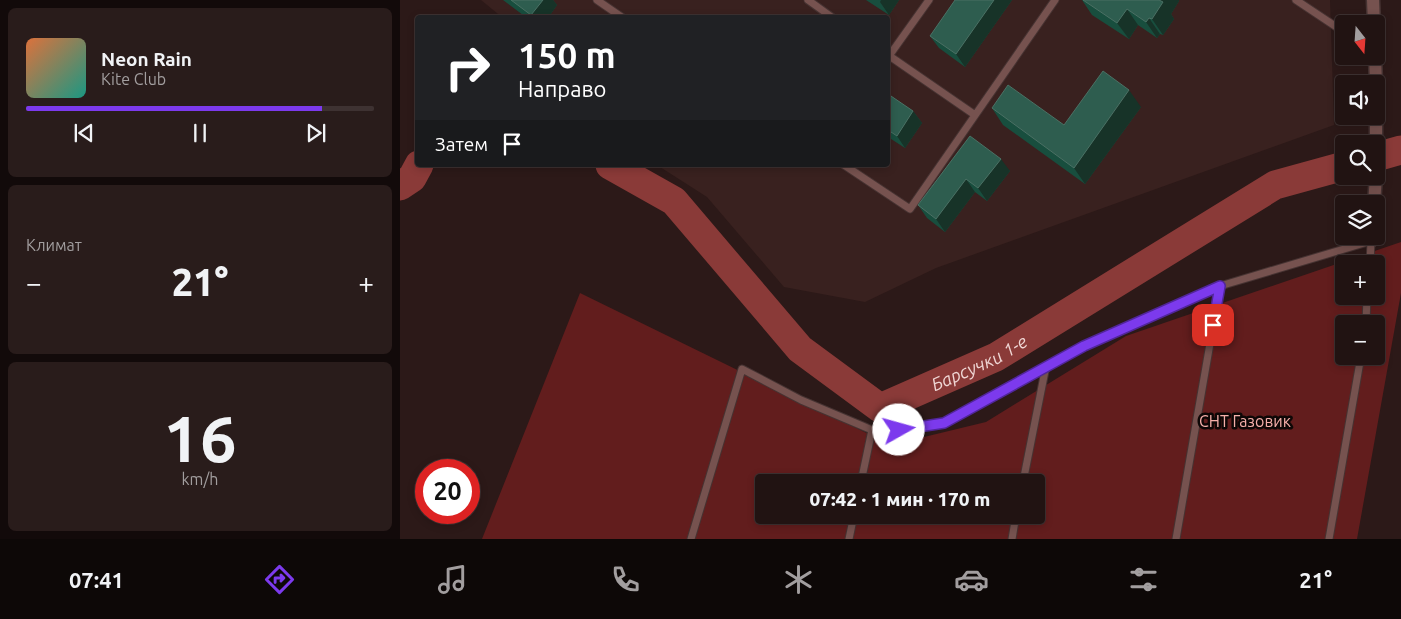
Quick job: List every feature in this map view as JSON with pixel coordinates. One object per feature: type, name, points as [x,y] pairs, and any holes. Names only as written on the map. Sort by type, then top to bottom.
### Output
[{"type":"street","points":[[1373,0],[1374,15]]},
{"type":"lane","points":[[597,0],[619,15]]},
{"type":"lane","points":[[808,0],[829,15]]},
{"type":"lane","points":[[890,52],[928,0]]},
{"type":"lane","points":[[847,167],[910,208],[1054,0]]},
{"type":"lane","points":[[1296,0],[1335,26]]},
{"type":"lane","points":[[890,56],[975,115]]},
{"type":"lane","points":[[691,539],[742,369],[801,400],[872,430],[910,430],[944,423],[1084,346],[1220,286],[1353,245]]},
{"type":"lane","points":[[1176,539],[1220,286]]},
{"type":"lane","points":[[1329,539],[1359,365]]},
{"type":"lane","points":[[1025,474],[1046,366]]},
{"type":"lane","points":[[862,474],[872,430]]},
{"type":"lane","points":[[849,539],[852,524]]},
{"type":"lane","points":[[1012,539],[1014,524]]},
{"type":"shaded area","points":[[481,0],[1330,0],[1334,125],[936,268],[865,302],[784,287],[707,197],[660,167],[890,167],[890,15],[499,15]]},
{"type":"green space","name":"СНТ Газовик","points":[[1401,242],[1401,293],[1357,539],[482,539],[580,293],[891,445],[986,422],[1126,336],[1335,265],[1335,305],[1385,305],[1385,255],[1363,255]]},
{"type":"building","points":[[511,0],[543,0],[531,15]]},
{"type":"building","points":[[955,0],[994,0],[956,54],[930,36]]},
{"type":"building","points":[[1083,0],[1159,0],[1163,2],[1152,19],[1149,18],[1146,22],[1127,9],[1117,23]]},
{"type":"building","points":[[1103,71],[1129,90],[1074,168],[992,108],[1008,85],[1064,125]]},
{"type":"building","points":[[890,95],[913,111],[897,136],[890,131]]},
{"type":"building","points":[[970,136],[1001,159],[978,188],[966,179],[936,219],[918,205]]},
{"type":"waterway","name":"Барсучки 1-е","points":[[1385,154],[1401,150]]},
{"type":"waterway","name":"Барсучки 1-е","points":[[400,186],[412,178],[418,167]]},
{"type":"waterway","name":"Барсучки 1-е","points":[[614,167],[674,201],[800,349],[880,408],[996,357],[1275,185],[1335,168]]},
{"type":"route","points":[[899,430],[910,430],[944,423],[1084,346],[1220,286],[1213,325]]}]
